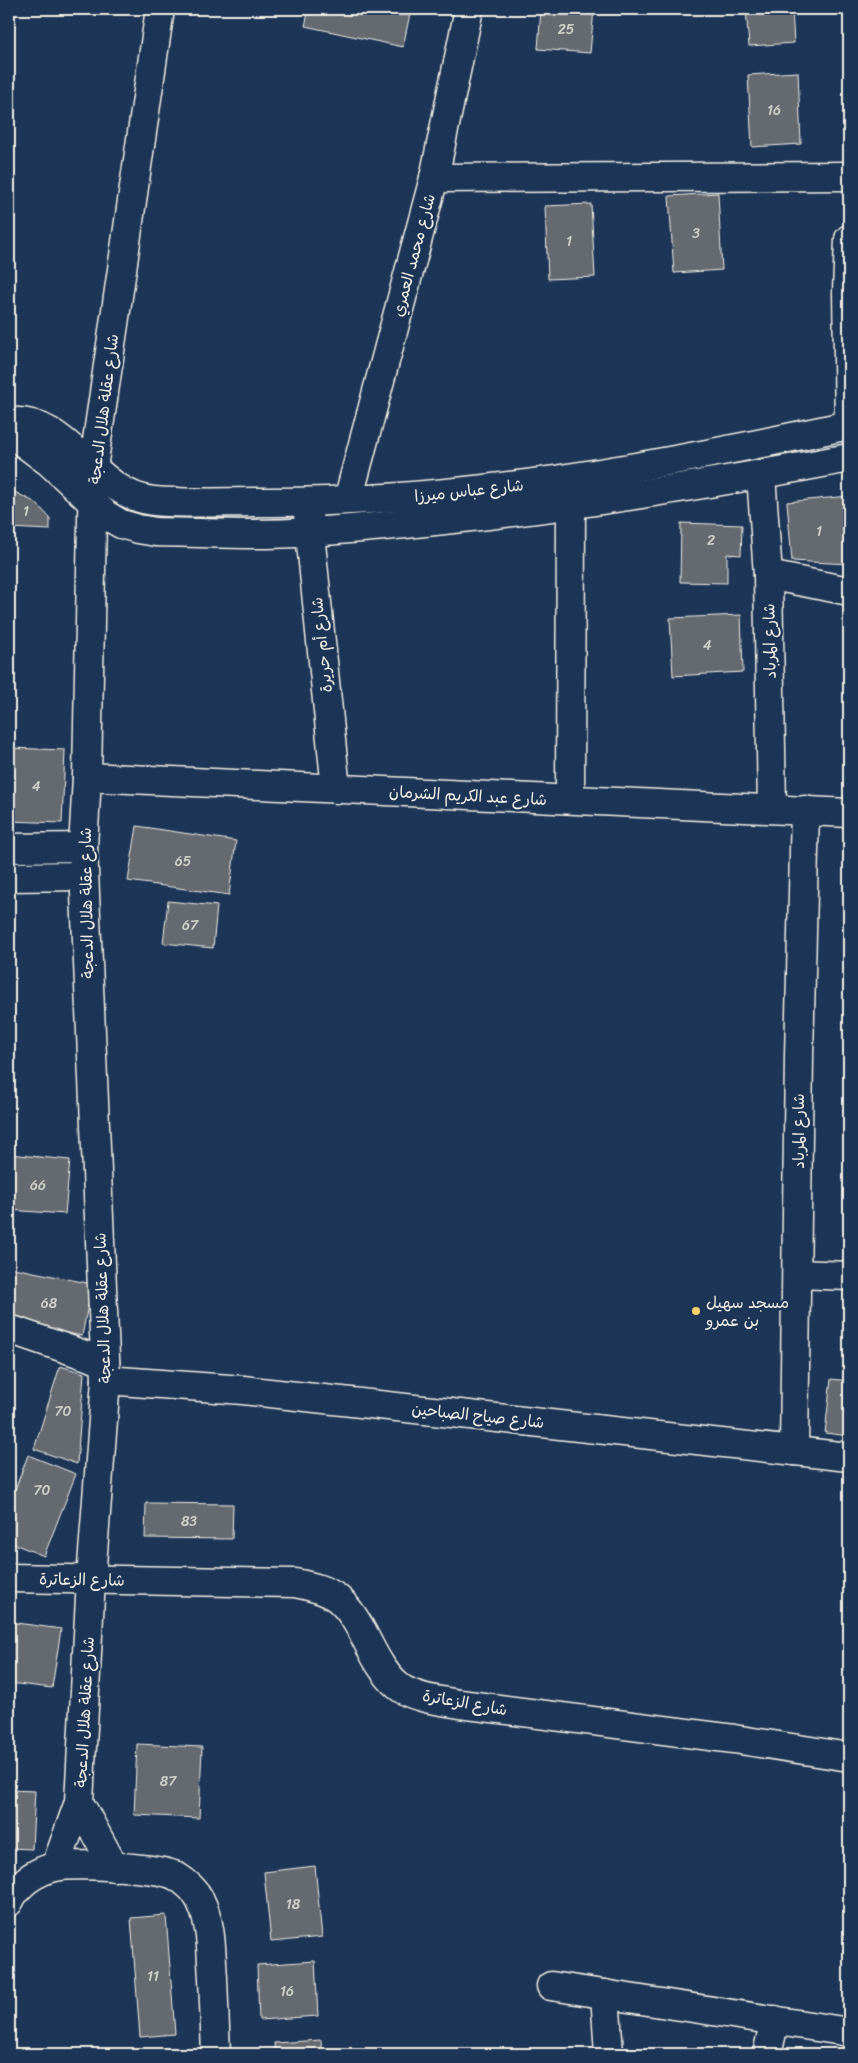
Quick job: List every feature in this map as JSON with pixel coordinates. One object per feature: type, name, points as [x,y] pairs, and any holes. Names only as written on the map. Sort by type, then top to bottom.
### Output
[{"type":"street","name":"شارع عقلة هلال الدعجة","points":[[56,1866],[79,1802],[105,1371],[83,876],[87,776],[93,468],[160,9]]},
{"type":"street","name":"شارع محمد العمري","points":[[348,500],[434,178],[470,9]]},
{"type":"street","points":[[434,178],[849,176]]},
{"type":"street","points":[[849,238],[847,292],[849,425]]},
{"type":"street","name":"شارع عباس ميرزا","points":[[9,422],[18,421],[42,427],[62,440],[120,490],[136,498],[154,501],[307,502],[452,494],[569,492],[761,474],[849,458]]},
{"type":"street","name":"شارع عباس ميرزا","points":[[9,432],[49,462],[93,504],[121,524],[138,529],[204,533],[309,533],[454,519],[849,425]]},
{"type":"street","name":"شارع المرباد","points":[[761,474],[768,574],[772,808]]},
{"type":"street","points":[[569,492],[570,799]]},
{"type":"street","name":"شارع أم حريرة","points":[[307,502],[336,789]]},
{"type":"street","points":[[768,574],[849,591]]},
{"type":"street","name":"شارع عبد الكريم الشرمان","points":[[87,776],[849,813]]},
{"type":"street","name":"شارع المرباد","points":[[794,1451],[799,1056],[805,810]]},
{"type":"street","points":[[9,848],[83,847]]},
{"type":"street","points":[[9,877],[83,876]]},
{"type":"street","points":[[797,1274],[849,1276]]},
{"type":"street","name":"شارع صياح الصباحين","points":[[9,1329],[105,1371],[262,1392],[849,1457]]},
{"type":"street","name":"شارع الزعاترة","points":[[9,1578],[295,1583],[324,1590],[337,1598],[350,1611],[380,1666],[399,1687],[423,1697],[460,1704],[734,1739],[849,1757]]},
{"type":"street","name":"شارع عقلة هلال الدعجة","points":[[79,1802],[114,1867]]},
{"type":"street","points":[[9,1902],[12,1894],[24,1882],[40,1872],[56,1866],[157,1870],[175,1876],[190,1886],[200,1899],[211,1934],[216,2054]]},
{"type":"street","points":[[551,1986],[849,2032]]},
{"type":"street","points":[[605,1994],[609,2054]]},
{"type":"street","points":[[767,2054],[775,2020]]},
{"type":"building","points":[[309,9],[411,9],[403,47],[305,26]]},
{"type":"building","points":[[541,9],[594,9],[590,53],[538,49]]},
{"type":"building","points":[[746,9],[792,9],[794,43],[749,46]]},
{"type":"building","points":[[798,72],[801,144],[752,147],[748,75]]},
{"type":"building","points":[[718,193],[722,270],[674,273],[669,196]]},
{"type":"building","points":[[591,204],[595,277],[548,279],[545,206]]},
{"type":"building","points":[[9,489],[36,503],[50,518],[50,530],[9,528]]},
{"type":"building","points":[[849,496],[849,564],[792,561],[787,502]]},
{"type":"building","points":[[681,523],[742,525],[741,555],[727,554],[727,583],[680,582]]},
{"type":"building","points":[[741,615],[743,672],[673,676],[670,618]]},
{"type":"building","points":[[9,748],[65,750],[62,823],[9,821]]},
{"type":"building","points":[[137,826],[236,841],[229,895],[128,881]]},
{"type":"building","points":[[168,901],[217,906],[213,948],[163,943]]},
{"type":"building","points":[[9,1154],[70,1160],[65,1214],[9,1210]]},
{"type":"building","points":[[845,1173],[849,1173],[849,1253],[844,1253]]},
{"type":"building","points":[[9,1267],[92,1284],[82,1336],[9,1321]]},
{"type":"building","points":[[60,1366],[84,1373],[77,1464],[34,1449]]},
{"type":"building","points":[[831,1379],[849,1381],[849,1436],[825,1433]]},
{"type":"building","points":[[28,1455],[76,1474],[44,1556],[9,1542],[9,1506]]},
{"type":"building","points":[[146,1503],[233,1504],[232,1539],[145,1538]]},
{"type":"building","points":[[9,1622],[61,1629],[52,1688],[9,1683]]},
{"type":"building","points":[[137,1744],[202,1747],[199,1818],[134,1815]]},
{"type":"building","points":[[9,1790],[35,1791],[32,1849],[9,1848]]},
{"type":"building","points":[[315,1866],[322,1937],[271,1942],[264,1872]]},
{"type":"building","points":[[166,1915],[175,2034],[140,2037],[131,1918]]},
{"type":"building","points":[[315,1961],[318,2016],[259,2020],[257,1965]]},
{"type":"building","points":[[321,2040],[322,2054],[275,2054],[274,2043]]},
{"type":"place","name":"مسجد سهيل بن عمرو","points":[[696,1311]]}]
